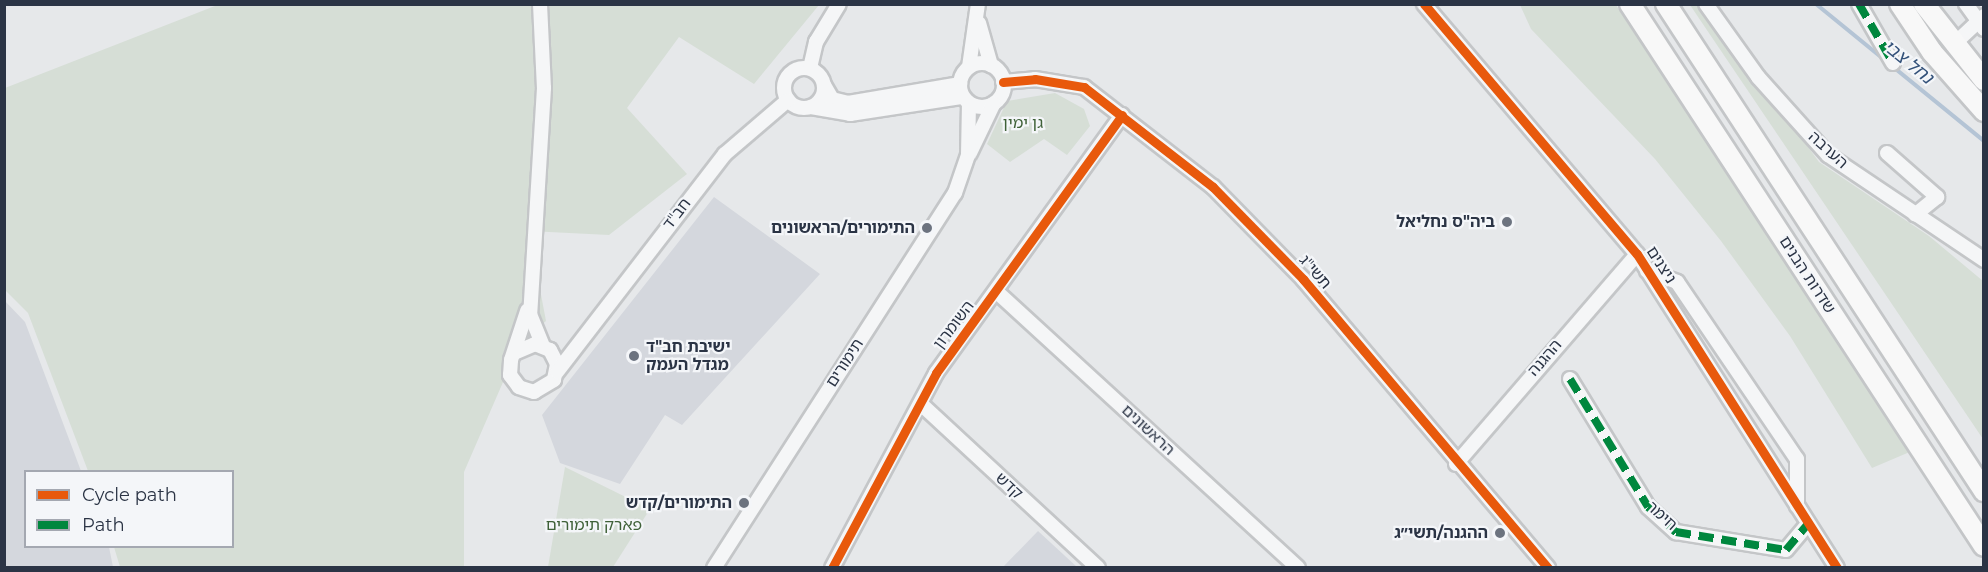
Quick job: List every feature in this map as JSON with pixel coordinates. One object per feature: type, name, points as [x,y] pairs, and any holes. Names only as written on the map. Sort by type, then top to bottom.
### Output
[{"type":"main road","name":"שדרות הבנים","points":[[1630,4],[1983,546]]},
{"type":"main road","name":"שדרות הבנים","points":[[1666,4],[1983,491]]},
{"type":"main road","points":[[1900,4],[1932,52],[1983,111]]},
{"type":"main road","points":[[1924,4],[1953,45],[1983,81]]},
{"type":"street","points":[[530,302],[514,353],[510,375],[526,391],[542,390],[557,372],[531,323],[530,302],[544,88],[540,4]]},
{"type":"street","points":[[810,68],[816,42],[839,4]]},
{"type":"street","name":"ניצנים","points":[[1424,4],[1636,254],[1808,524],[1838,567]]},
{"type":"street","name":"הערבה","points":[[1706,4],[1758,77],[1828,154],[1983,260]]},
{"type":"street","points":[[1859,4],[1893,63]]},
{"type":"street","points":[[1953,45],[1981,23],[1966,4]]},
{"type":"street","points":[[978,10],[990,65],[1003,82]]},
{"type":"street","points":[[964,95],[978,10]]},
{"type":"street","points":[[969,67],[990,65]]},
{"type":"street","points":[[810,68],[832,99],[848,103],[964,95],[994,103]]},
{"type":"street","points":[[810,68],[789,73],[783,87],[788,100],[850,114],[964,95]]},
{"type":"street","name":"תשי\"ג","points":[[1003,82],[1035,79],[1084,87],[1213,187],[1303,279],[1455,464],[1548,567]]},
{"type":"street","name":"תימורים","points":[[714,567],[955,193],[968,155],[1003,82]]},
{"type":"street","points":[[811,107],[822,96],[824,85]]},
{"type":"street","name":"תימורים","points":[[964,95],[968,155]]},
{"type":"street","name":"חב\"ד","points":[[557,372],[578,340],[724,154],[788,100]]},
{"type":"street","name":"השומרון","points":[[832,567],[936,374],[998,292],[1122,115]]},
{"type":"street","points":[[1887,153],[1937,198],[1915,214]]},
{"type":"street","name":"ההגנה","points":[[1455,464],[1636,254]]},
{"type":"street","points":[[1647,271],[1677,282],[1797,459],[1797,506]]},
{"type":"street","name":"הראשונים","points":[[998,292],[1298,567]]},
{"type":"street","points":[[514,353],[527,345],[544,347],[578,340]]},
{"type":"street","name":"חימר","points":[[1570,379],[1648,507],[1676,532],[1786,550],[1808,524]]},
{"type":"street","name":"קדש","points":[[921,404],[1098,567]]},
{"type":"shaded area","points":[[714,197],[820,274],[682,425],[665,415],[620,484],[560,463],[542,415]]},
{"type":"shaded area","points":[[4,300],[25,322],[81,470],[24,470],[24,548],[109,548],[113,567],[5,567]]},
{"type":"shaded area","points":[[1038,531],[1077,567],[1003,567]]},
{"type":"green space","points":[[220,4],[819,5],[754,84],[679,37],[627,108],[687,174],[609,235],[529,231],[546,321],[520,343],[464,472],[464,567],[120,567],[114,548],[234,548],[234,470],[88,470],[28,313],[5,290],[5,88]]},
{"type":"green space","points":[[1520,5],[1616,5],[1912,451],[1872,468],[1790,336],[1721,241],[1655,159],[1531,29]]},
{"type":"green space","points":[[1690,5],[1704,5],[1819,162],[1929,236],[1983,281],[1983,439]]},
{"type":"green space","name":"גן ימין","points":[[1055,93],[1084,109],[1090,126],[1067,155],[1044,139],[1010,162],[987,144],[1007,101]]},
{"type":"green space","name":"פארק תימורים","points":[[565,467],[650,509],[613,567],[548,567]]},
{"type":"waterway","name":"נחל צבי","points":[[1816,4],[1984,141]]},
{"type":"marked path","points":[[1859,4],[1893,63]]},
{"type":"marked path","points":[[1570,379],[1648,507],[1676,532],[1786,550],[1808,524]]},
{"type":"cycle path","points":[[1424,4],[1637,254],[1837,568]]},
{"type":"cycle path","points":[[1003,82],[1035,79],[1084,87],[1213,187],[1303,279],[1548,568]]},
{"type":"cycle path","points":[[832,568],[936,373],[1122,115]]},
{"type":"place","name":"ביה\"ס נחליאל","points":[[1507,222]]},
{"type":"place","name":"התימורים/הראשונים","points":[[927,228]]},
{"type":"place","name":"ישיבת חב\"ד מגדל העמק","points":[[634,356]]},
{"type":"place","name":"התימורים/קדש","points":[[744,503]]},
{"type":"place","name":"ההגנה/תשי״ג","points":[[1500,533]]}]
